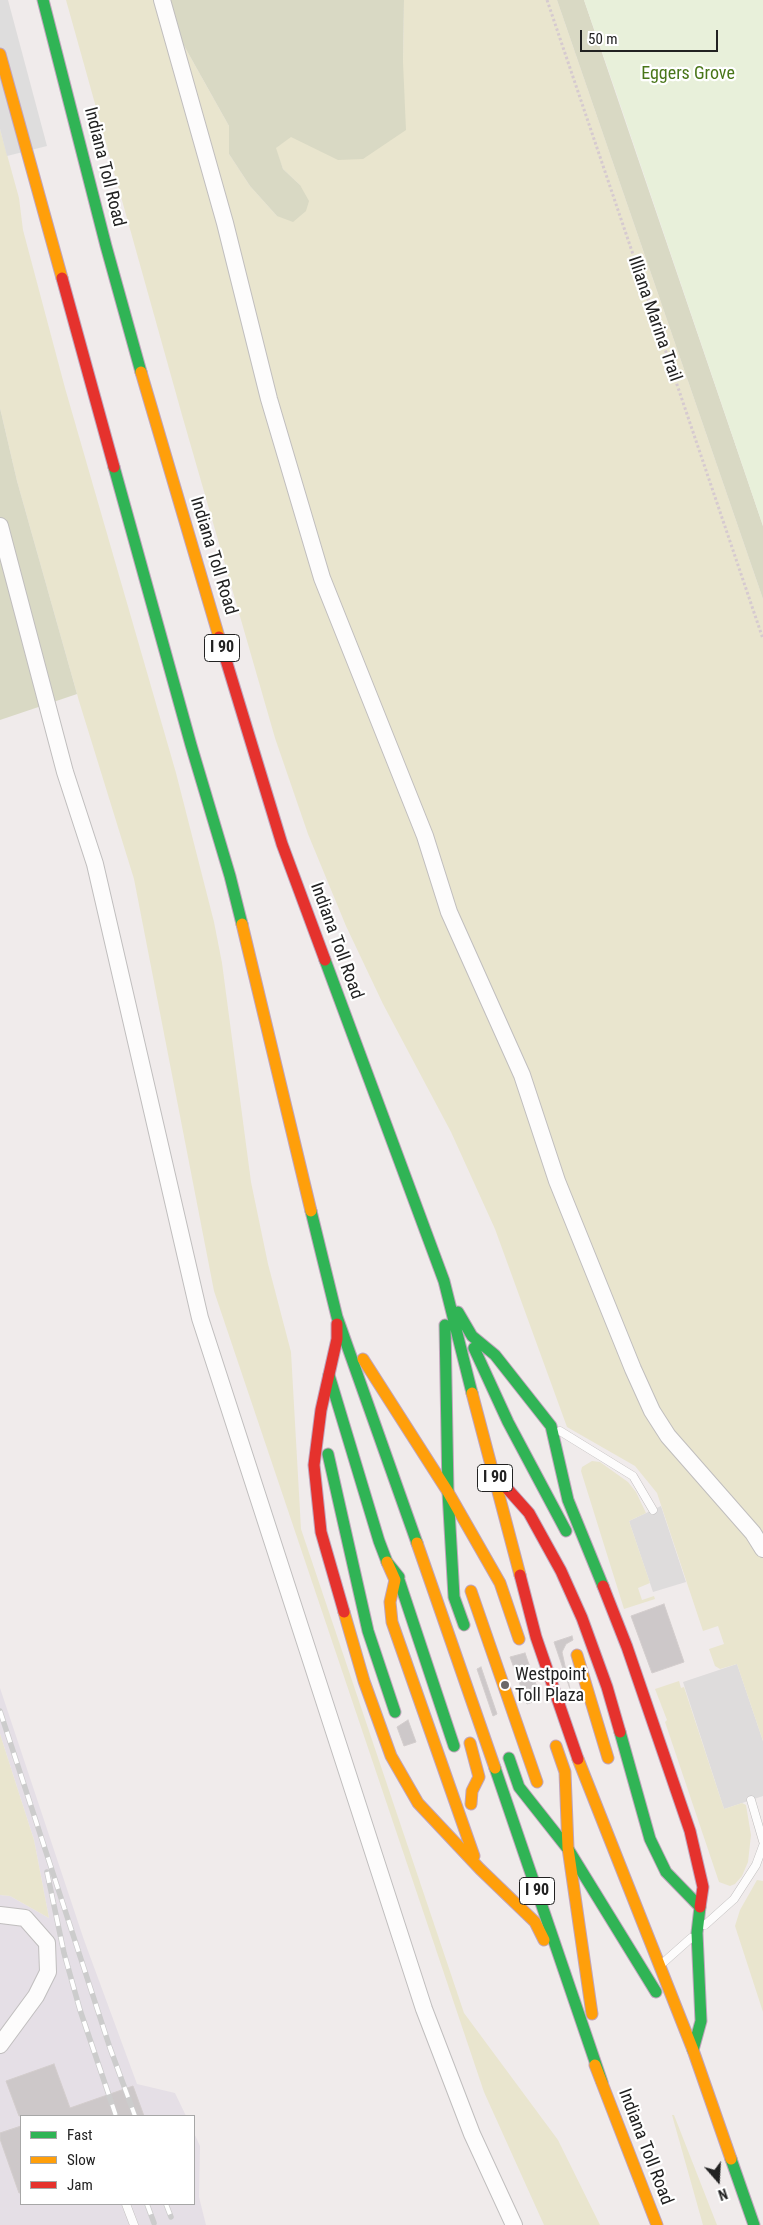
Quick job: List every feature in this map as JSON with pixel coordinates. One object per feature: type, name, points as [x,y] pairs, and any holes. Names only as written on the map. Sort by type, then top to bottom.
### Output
[{"type":"highway","name":"Indiana Toll Road","points":[[43,0],[106,246],[181,513],[282,844],[444,1281]]},
{"type":"highway","name":"I 90","points":[[0,54],[190,745],[230,876],[337,1317],[442,1612],[602,2082]]},
{"type":"highway","name":"I 90","points":[[444,1281],[536,1638],[581,1767],[694,2052],[754,2225]]},
{"type":"highway","name":"I 90","points":[[444,1281],[448,1492],[454,1597],[467,1633]]},
{"type":"highway","points":[[450,1300],[508,1422],[570,1538]]},
{"type":"highway","points":[[450,1300],[472,1336],[495,1355],[550,1426],[576,1531],[574,1550]]},
{"type":"highway","name":"I 90","points":[[337,1317],[448,1492],[500,1582],[522,1647]]},
{"type":"highway","points":[[337,1317],[337,1339],[321,1410],[314,1465],[321,1532],[335,1586],[364,1681],[391,1756],[418,1802],[482,1871],[535,1922],[552,1957],[602,2082]]},
{"type":"highway","points":[[329,1372],[379,1542],[395,1580],[390,1602],[392,1622],[471,1850],[482,1871],[552,1957],[594,2025],[612,2099],[630,2155]]},
{"type":"highway","points":[[321,1410],[331,1467],[368,1631],[400,1724]]},
{"type":"highway","points":[[494,1474],[510,1490],[529,1514],[561,1571],[607,1687],[650,1839],[666,1872],[700,1906]]},
{"type":"highway","points":[[496,1486],[510,1519],[520,1533]]},
{"type":"highway","name":"I 90","points":[[448,1492],[463,1556]]},
{"type":"highway","name":"I 90","points":[[448,1492],[479,1571]]},
{"type":"highway","points":[[568,1500],[627,1647],[687,1822],[701,1873],[702,1893],[700,1906],[690,1935],[698,1957],[700,2021],[694,2052]]},
{"type":"highway","points":[[528,1557],[531,1570]]},
{"type":"highway","points":[[387,1562],[398,1576],[413,1587]]},
{"type":"highway","points":[[565,1607],[572,1567]]},
{"type":"highway","points":[[398,1576],[457,1755]]},
{"type":"highway","name":"I 90","points":[[470,1584],[542,1794],[568,1848],[694,2052]]},
{"type":"highway","points":[[426,1602],[441,1648]]},
{"type":"highway","points":[[574,1646],[612,1769]]},
{"type":"highway","points":[[464,1778],[472,1808],[472,1791],[479,1776],[465,1728]]},
{"type":"highway","name":"I 90","points":[[552,1735],[565,1772],[568,1848]]},
{"type":"highway","name":"I 90","points":[[506,1750],[519,1787],[568,1848]]},
{"type":"highway","name":"I 90","points":[[553,1786],[568,1848],[602,2082]]},
{"type":"highway","points":[[424,1790],[431,1807],[454,1842]]},
{"type":"highway","points":[[608,1804],[623,1841],[630,1875],[630,1890]]},
{"type":"highway","points":[[643,1852],[669,1892]]},
{"type":"highway","points":[[495,1868],[512,1898]]},
{"type":"highway","points":[[652,1870],[661,1880]]},
{"type":"highway","points":[[688,1871],[700,1887],[702,1893]]},
{"type":"highway","points":[[685,1893],[684,1881],[688,1871]]},
{"type":"highway","points":[[688,1871],[700,1906]]},
{"type":"highway","name":"Indiana Toll Road","points":[[602,2082],[657,2225]]},
{"type":"street","points":[[162,0],[225,223],[269,399],[322,578],[425,836],[449,912],[522,1075],[557,1181],[633,1369],[652,1411],[668,1436],[753,1533],[763,1549]]},
{"type":"street","points":[[0,526],[65,772],[95,864],[203,1327],[424,2009],[472,2134],[514,2225]]},
{"type":"street","points":[[0,1915],[25,1918],[47,1943],[48,1972],[36,1996],[0,2045]]},
{"type":"lane","points":[[461,1347],[496,1378]]},
{"type":"lane","points":[[514,1394],[550,1426],[633,1476],[653,1510]]},
{"type":"lane","points":[[752,1800],[763,1841]]},
{"type":"lane","points":[[662,1997],[656,1971],[690,1935],[734,1899],[756,1865],[763,1846]]},
{"type":"lane","points":[[126,2205],[134,2225]]},
{"type":"path","name":"Illiana Marina Trail","points":[[547,0],[763,638]]},
{"type":"shaded area","points":[[66,0],[170,0],[182,42],[229,126],[229,154],[250,186],[277,216],[300,185],[283,169],[275,148],[291,136],[314,147],[403,62],[404,0],[557,0],[763,599],[763,1741],[737,1664],[720,1669],[715,1666],[709,1649],[724,1644],[718,1626],[703,1631],[657,1493],[635,1466],[567,1427],[495,1229],[451,1132],[383,1004],[346,926],[308,834],[275,738]]},
{"type":"shaded area","points":[[0,129],[19,198],[23,230],[65,388],[176,773],[214,922],[222,963],[251,1182],[268,1264],[291,1352],[301,1529],[464,2013],[558,2140],[600,2225],[544,2225],[484,2092],[214,1291],[134,879],[79,701],[17,481],[0,408]]},
{"type":"shaded area","points":[[592,1461],[600,1462],[628,1482],[636,1492],[646,1513],[629,1521],[650,1583],[638,1588],[642,1600],[654,1596],[655,1599],[624,1609],[581,1471],[582,1467]]},
{"type":"shaded area","points":[[661,1506],[686,1582],[653,1592],[629,1521]]},
{"type":"shaded area","points":[[737,1664],[763,1741],[763,1796],[724,1809],[683,1682]]},
{"type":"shaded area","points":[[679,1681],[681,1688],[684,1687],[724,1809],[742,1803],[746,1805],[751,1835],[748,1862],[742,1876],[735,1884],[730,1886],[719,1882],[665,1722],[667,1720],[655,1689]]},
{"type":"shaded area","points":[[0,1688],[84,1940],[137,2084],[175,2093],[186,2115],[20,2115],[20,2205],[195,2205],[195,2135],[200,2146],[199,2197],[206,2225],[0,2225],[0,1895],[10,1896],[49,1918],[34,1840],[0,1734]]},
{"type":"shaded area","points":[[0,1734],[34,1840],[49,1918],[10,1896],[0,1895]]},
{"type":"shaded area","points":[[757,1880],[763,1881],[763,2012],[735,1926],[740,1910]]},
{"type":"shaded area","points":[[672,2115],[674,2115],[717,2225],[703,2225]]},
{"type":"green space","points":[[170,0],[404,0],[403,62],[406,130],[363,159],[338,160],[291,137],[276,148],[283,169],[300,185],[309,201],[306,211],[293,222],[277,216],[250,186],[229,154],[229,126],[182,42]]},
{"type":"green space","points":[[557,0],[584,0],[763,526],[763,599]]},
{"type":"green space","name":"Eggers Grove","points":[[584,0],[763,0],[763,526],[618,98]]},
{"type":"green space","points":[[0,408],[17,481],[77,694],[0,720]]},
{"type":"pier","points":[[0,0],[8,0],[47,146],[7,156],[0,129]]},
{"type":"building","points":[[664,1604],[684,1662],[652,1673],[631,1616]]},
{"type":"building","points":[[572,1636],[573,1640],[566,1644],[562,1652],[570,1689],[554,1642]]},
{"type":"building","points":[[525,1653],[541,1699],[527,1704],[510,1657]]},
{"type":"building","points":[[481,1667],[497,1714],[493,1716],[477,1669]]},
{"type":"building","points":[[408,1720],[416,1742],[404,1746],[397,1727]]},
{"type":"building","points":[[54,2064],[70,2108],[133,2086],[144,2115],[19,2116],[6,2081]]},
{"type":"building","points":[[20,2126],[20,2193],[0,2139],[0,2133]]},
{"type":"railway","points":[[0,1711],[110,2048],[135,2115]]},
{"type":"railway","points":[[47,1872],[64,1953],[80,2010],[116,2115]]},
{"type":"railway","points":[[147,2205],[154,2223]]},
{"type":"railway","points":[[166,2205],[171,2217]]},
{"type":"traffic: fast","points":[[43,0],[106,246],[141,372]]},
{"type":"traffic: fast","points":[[114,467],[242,924]]},
{"type":"traffic: fast","points":[[325,960],[444,1281],[472,1393]]},
{"type":"traffic: fast","points":[[311,1211],[337,1317],[417,1543]]},
{"type":"traffic: fast","points":[[458,1312],[472,1336],[495,1355],[551,1426],[568,1500],[603,1586]]},
{"type":"traffic: fast","points":[[445,1325],[448,1492],[454,1597],[464,1625]]},
{"type":"traffic: fast","points":[[474,1348],[508,1422],[566,1531]]},
{"type":"traffic: fast","points":[[329,1375],[379,1541],[387,1562],[399,1577]]},
{"type":"traffic: fast","points":[[328,1454],[368,1631],[395,1712]]},
{"type":"traffic: fast","points":[[398,1577],[454,1746]]},
{"type":"traffic: fast","points":[[620,1732],[650,1839],[666,1872],[699,1906]]},
{"type":"traffic: fast","points":[[509,1758],[519,1787],[568,1849],[656,1992]]},
{"type":"traffic: fast","points":[[495,1768],[602,2082]]},
{"type":"traffic: fast","points":[[693,2050],[701,2021],[697,1933],[700,1907]]},
{"type":"traffic: fast","points":[[731,2159],[754,2225]]},
{"type":"traffic: slow","points":[[0,54],[62,278]]},
{"type":"traffic: slow","points":[[141,372],[219,637]]},
{"type":"traffic: slow","points":[[242,924],[311,1211]]},
{"type":"traffic: slow","points":[[363,1359],[448,1492],[500,1583],[519,1639]]},
{"type":"traffic: slow","points":[[472,1393],[520,1575]]},
{"type":"traffic: slow","points":[[417,1543],[495,1768]]},
{"type":"traffic: slow","points":[[387,1562],[395,1580],[390,1602],[392,1622],[474,1856]]},
{"type":"traffic: slow","points":[[471,1591],[537,1782]]},
{"type":"traffic: slow","points":[[344,1612],[364,1681],[391,1756],[418,1803],[480,1869],[535,1922],[544,1940]]},
{"type":"traffic: slow","points":[[577,1655],[608,1758]]},
{"type":"traffic: slow","points":[[470,1743],[479,1777],[472,1791],[471,1804]]},
{"type":"traffic: slow","points":[[556,1746],[565,1772],[568,1848],[592,2014]]},
{"type":"traffic: slow","points":[[578,1759],[693,2050],[731,2159]]},
{"type":"traffic: slow","points":[[595,2065],[657,2225]]},
{"type":"traffic: jam","points":[[62,278],[114,467]]},
{"type":"traffic: jam","points":[[219,637],[282,844],[325,960]]},
{"type":"traffic: jam","points":[[337,1324],[337,1339],[321,1410],[314,1465],[321,1532],[344,1612]]},
{"type":"traffic: jam","points":[[496,1476],[529,1513],[561,1571],[582,1618],[607,1687],[620,1732]]},
{"type":"traffic: jam","points":[[520,1575],[536,1637],[578,1759]]},
{"type":"traffic: jam","points":[[603,1586],[627,1647],[690,1831],[703,1887],[700,1907]]},
{"type":"place","name":"Westpoint Toll Plaza","points":[[505,1685]]}]
